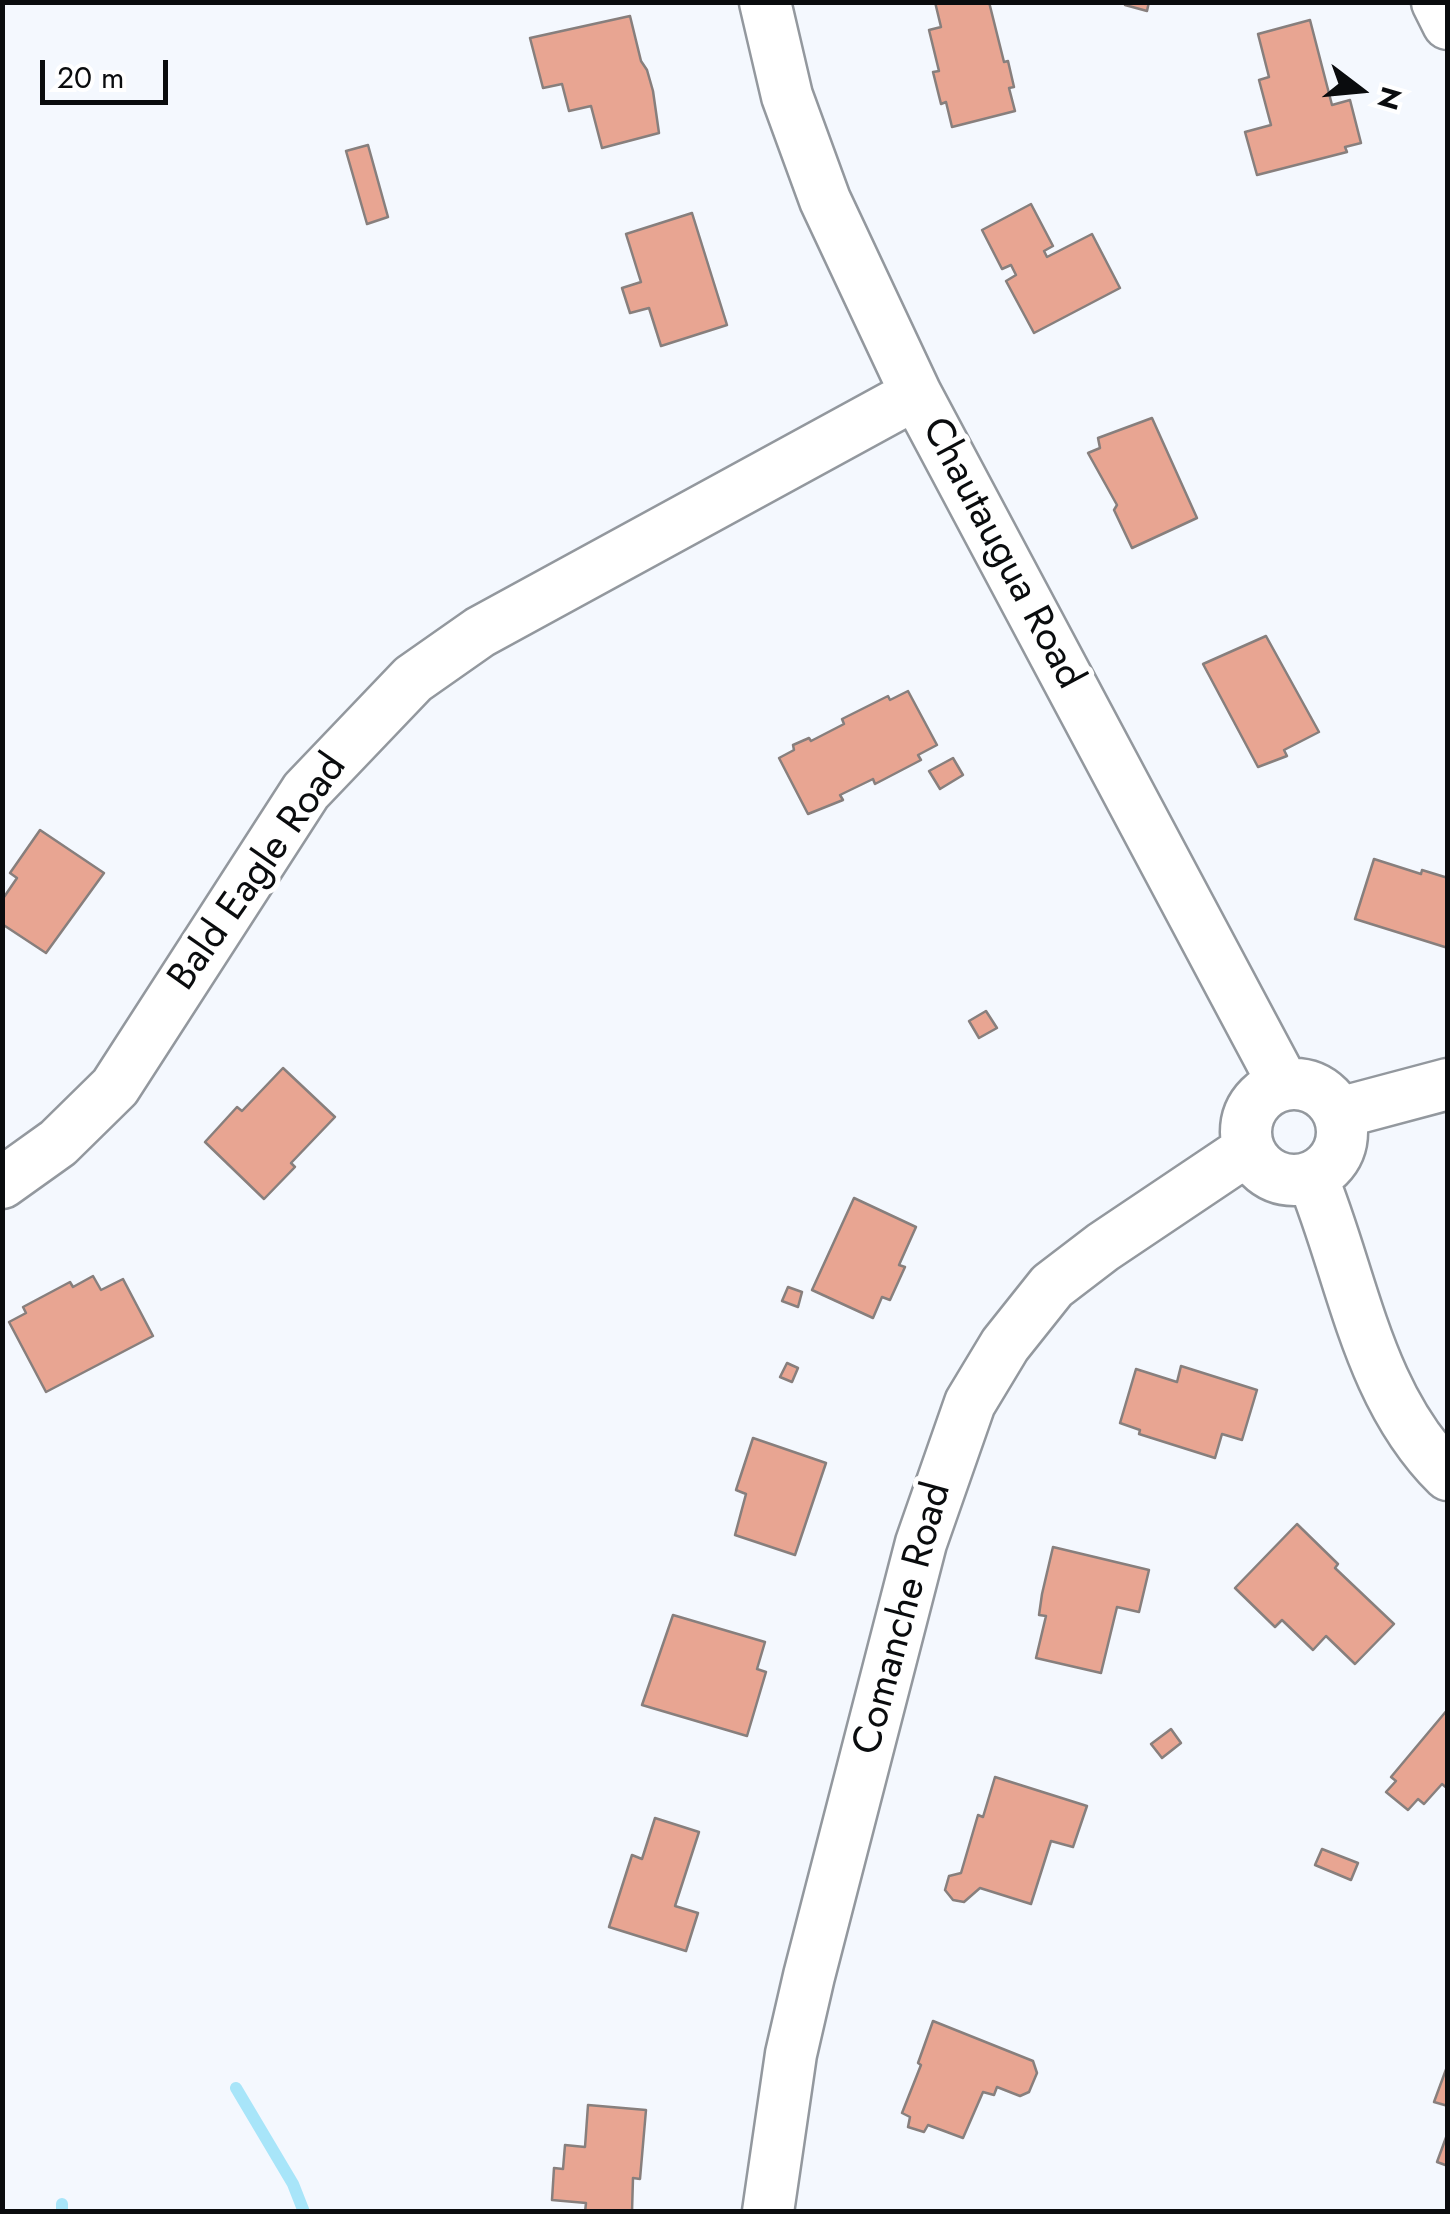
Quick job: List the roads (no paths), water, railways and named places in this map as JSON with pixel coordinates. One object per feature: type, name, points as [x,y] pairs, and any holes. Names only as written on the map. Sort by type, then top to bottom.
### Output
[{"type":"street","name":"Chautaugua Road","points":[[765,2],[787,96],[824,200],[916,394],[1284,1085]]},
{"type":"street","points":[[1437,2],[1448,24]]},
{"type":"street","name":"Bald Eagle Road","points":[[2,1183],[58,1143],[115,1086],[306,791],[413,679],[480,632],[916,394]]},
{"type":"street","points":[[1301,1084],[1316,1089],[1330,1100],[1338,1114],[1341,1143],[1326,1169],[1312,1177],[1298,1180],[1269,1173],[1257,1164],[1248,1149],[1245,1133],[1256,1102],[1284,1085],[1301,1084]]},
{"type":"street","points":[[1338,1114],[1448,1084]]},
{"type":"street","name":"Comanche Road","points":[[768,2212],[791,2054],[809,1976],[922,1543],[970,1403],[1005,1345],[1052,1286],[1248,1149]]},
{"type":"street","points":[[1312,1177],[1334,1228],[1356,1314],[1377,1367],[1406,1420],[1448,1476]]},
{"type":"waterway","points":[[236,2088],[293,2184],[304,2212]]},
{"type":"waterway","points":[[62,2204],[62,2212]]}]
